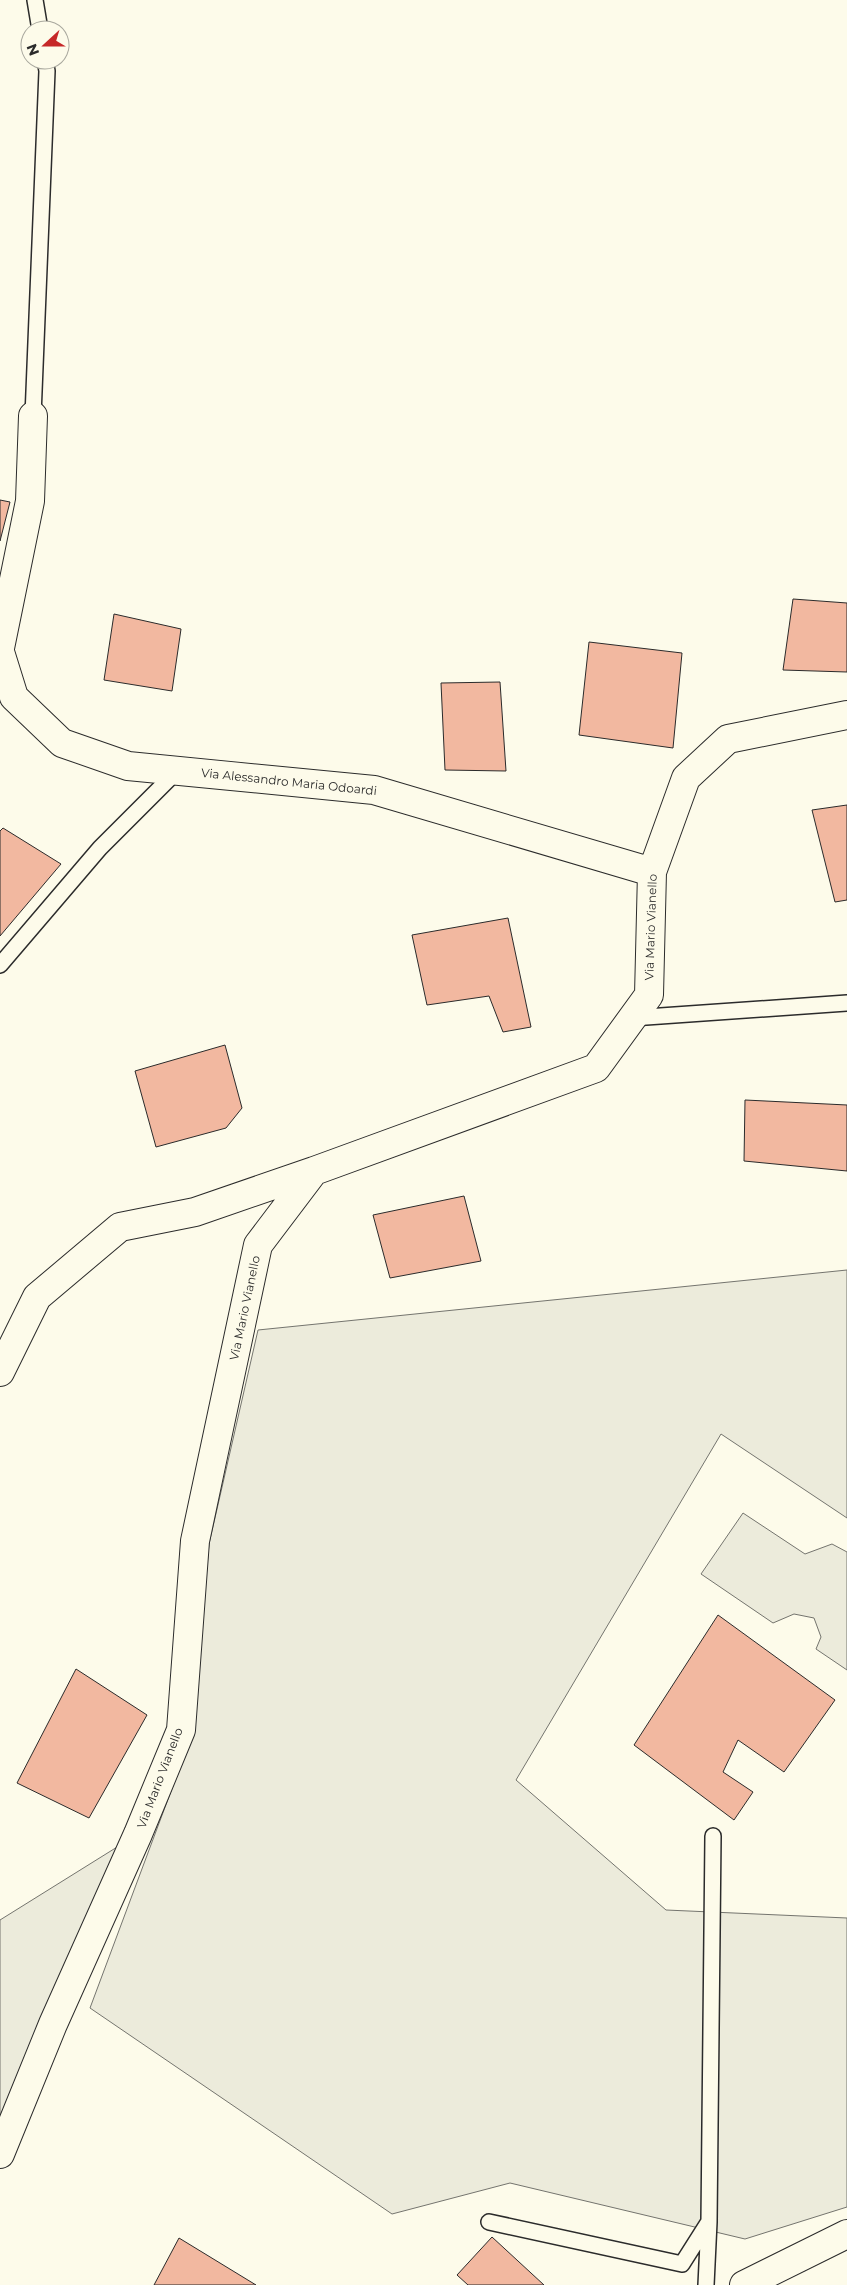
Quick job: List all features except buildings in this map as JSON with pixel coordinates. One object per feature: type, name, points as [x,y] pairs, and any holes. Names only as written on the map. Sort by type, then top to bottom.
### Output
[{"type":"street","points":[[0,648],[30,501],[33,416]]},
{"type":"street","name":"Via Alessandro Maria Odoardi","points":[[0,652],[14,697],[62,743],[128,766],[374,790],[652,872]]},
{"type":"street","name":"Via Mario Vianello","points":[[0,2154],[53,2024],[138,1834],[181,1730],[195,1541],[258,1245],[314,1171],[596,1068],[649,995],[652,872],[686,778],[728,738],[847,715]]},
{"type":"street","points":[[0,1372],[37,1297],[120,1227],[195,1212],[314,1171]]},
{"type":"street","points":[[744,2285],[847,2234]]},
{"type":"lane","points":[[35,0],[38,20]]},
{"type":"lane","points":[[33,416],[47,70]]},
{"type":"lane","points":[[0,964],[100,848],[177,771]]},
{"type":"lane","points":[[632,1018],[847,1003]]},
{"type":"lane","points":[[706,2285],[709,2222],[713,1836]]},
{"type":"lane","points":[[489,2222],[682,2264],[709,2222]]},
{"type":"shaded area","points":[[847,1270],[847,1518],[721,1434],[516,1780],[666,1910],[847,1918],[847,2207],[745,2239],[510,2183],[392,2214],[90,2008],[192,1735],[209,1544],[258,1330]]},
{"type":"shaded area","points":[[743,1513],[805,1554],[832,1544],[847,1552],[847,1670],[816,1649],[821,1637],[814,1618],[794,1614],[773,1623],[701,1574]]},
{"type":"shaded area","points":[[138,1834],[0,2154],[0,1920]]}]
